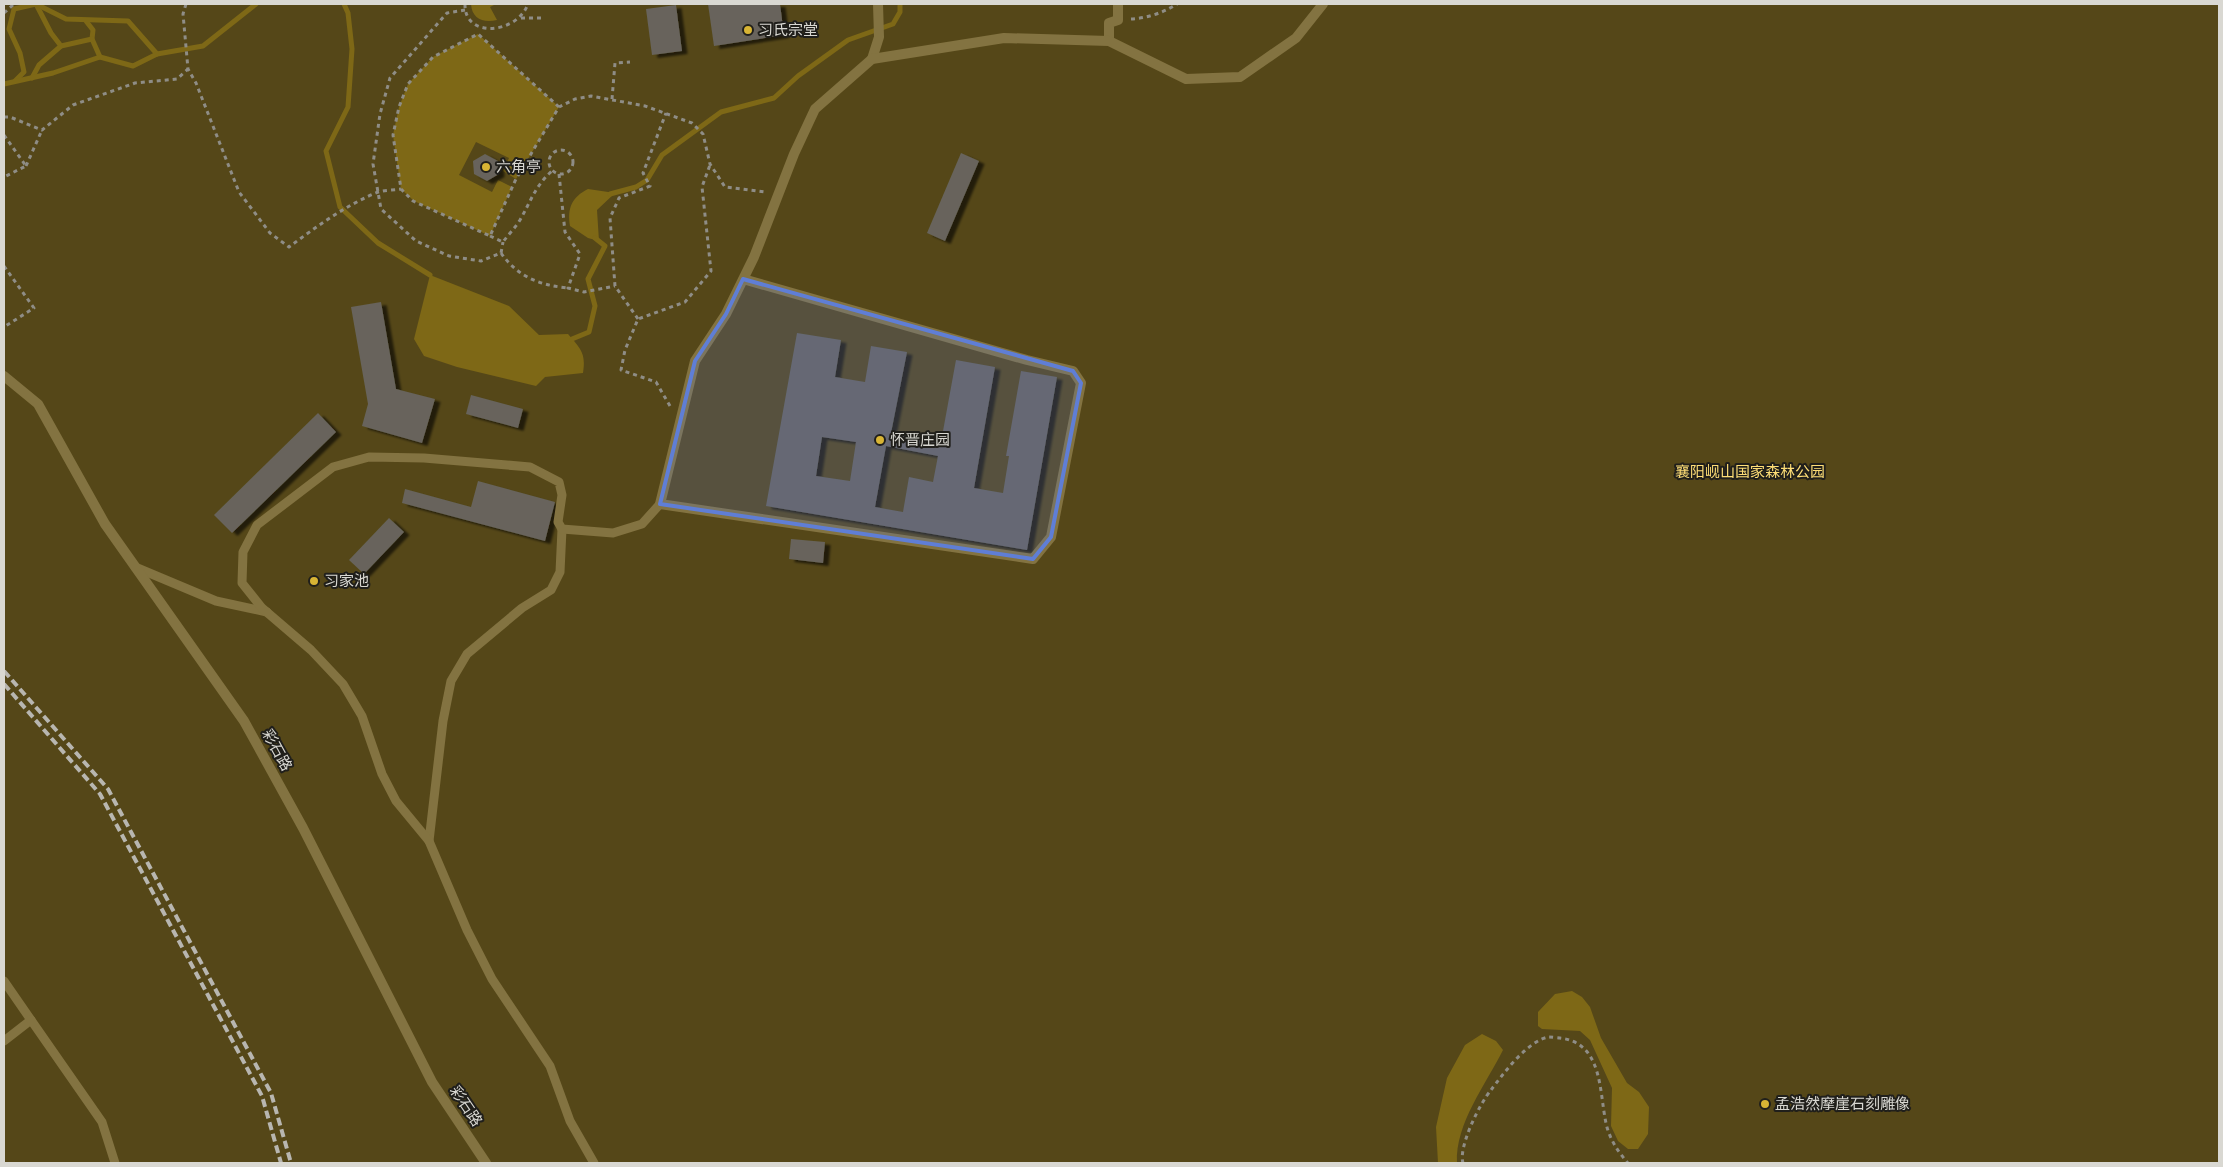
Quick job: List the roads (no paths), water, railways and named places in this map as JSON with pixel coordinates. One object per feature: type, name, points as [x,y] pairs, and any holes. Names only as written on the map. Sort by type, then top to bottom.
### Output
[{"type":"street","points":[[743,279],[1027,360],[1073,371],[1081,383],[1051,538],[1032,559],[660,504],[695,361],[726,314],[743,279],[754,257],[815,109],[872,59],[879,37],[878,4]]},
{"type":"street","points":[[1109,41],[1109,23],[1118,20],[1118,4]]},
{"type":"street","points":[[872,59],[1004,38],[1109,41],[1186,79],[1240,77],[1296,38],[1323,4]]},
{"type":"street","name":"彩石路","points":[[4,376],[38,404],[104,524],[244,721],[303,828],[432,1082],[486,1163]]},
{"type":"lane","points":[[429,841],[443,721],[450,682],[467,654],[522,608],[551,590],[560,572],[562,529],[558,522],[562,495],[558,482],[530,467],[424,458],[369,457],[332,467],[257,526],[243,552],[242,583],[267,612],[311,650],[343,684],[362,716],[382,774],[396,801],[429,841],[467,930],[492,979],[550,1066],[570,1121],[594,1163]]},
{"type":"lane","points":[[562,529],[613,533],[642,524],[660,504]]},
{"type":"lane","points":[[135,567],[216,601],[267,612]]},
{"type":"lane","points":[[4,982],[102,1122],[115,1163]]},
{"type":"lane","points":[[4,1042],[31,1020]]},
{"type":"waterway","points":[[36,4],[51,33],[61,46]]},
{"type":"waterway","points":[[15,81],[24,72],[20,53],[9,29],[14,9],[36,4],[66,19],[128,21],[157,54]]},
{"type":"waterway","points":[[4,84],[53,73],[100,57],[133,66],[157,54],[203,46],[256,4]]},
{"type":"waterway","points":[[344,4],[348,13],[352,49],[348,107],[326,151],[340,207],[378,243],[430,275]]},
{"type":"waterway","points":[[610,194],[636,187],[647,180],[662,155],[721,112],[774,98],[798,76],[848,40],[893,24],[900,12],[900,4]]},
{"type":"waterway","points":[[86,21],[93,30],[92,39],[100,57]]},
{"type":"waterway","points":[[32,78],[39,65],[61,46],[92,39]]},
{"type":"waterway","points":[[572,339],[589,332],[595,306],[588,279],[605,246],[595,238]]},
{"type":"railway","points":[[4,671],[108,789],[271,1093],[291,1163]]},
{"type":"railway","points":[[4,684],[100,794],[262,1096],[281,1163]]},
{"type":"place","name":"习氏宗堂","points":[[748,30]]},
{"type":"place","name":"六角亭","points":[[486,167]]},
{"type":"place","name":"怀晋庄园","points":[[880,440]]},
{"type":"place","name":"习家池","points":[[314,581]]},
{"type":"place","name":"孟浩然摩崖石刻雕像","points":[[1765,1104]]},
{"type":"park label","name":"襄阳岘山国家森林公园","points":[[1750,472]]}]
